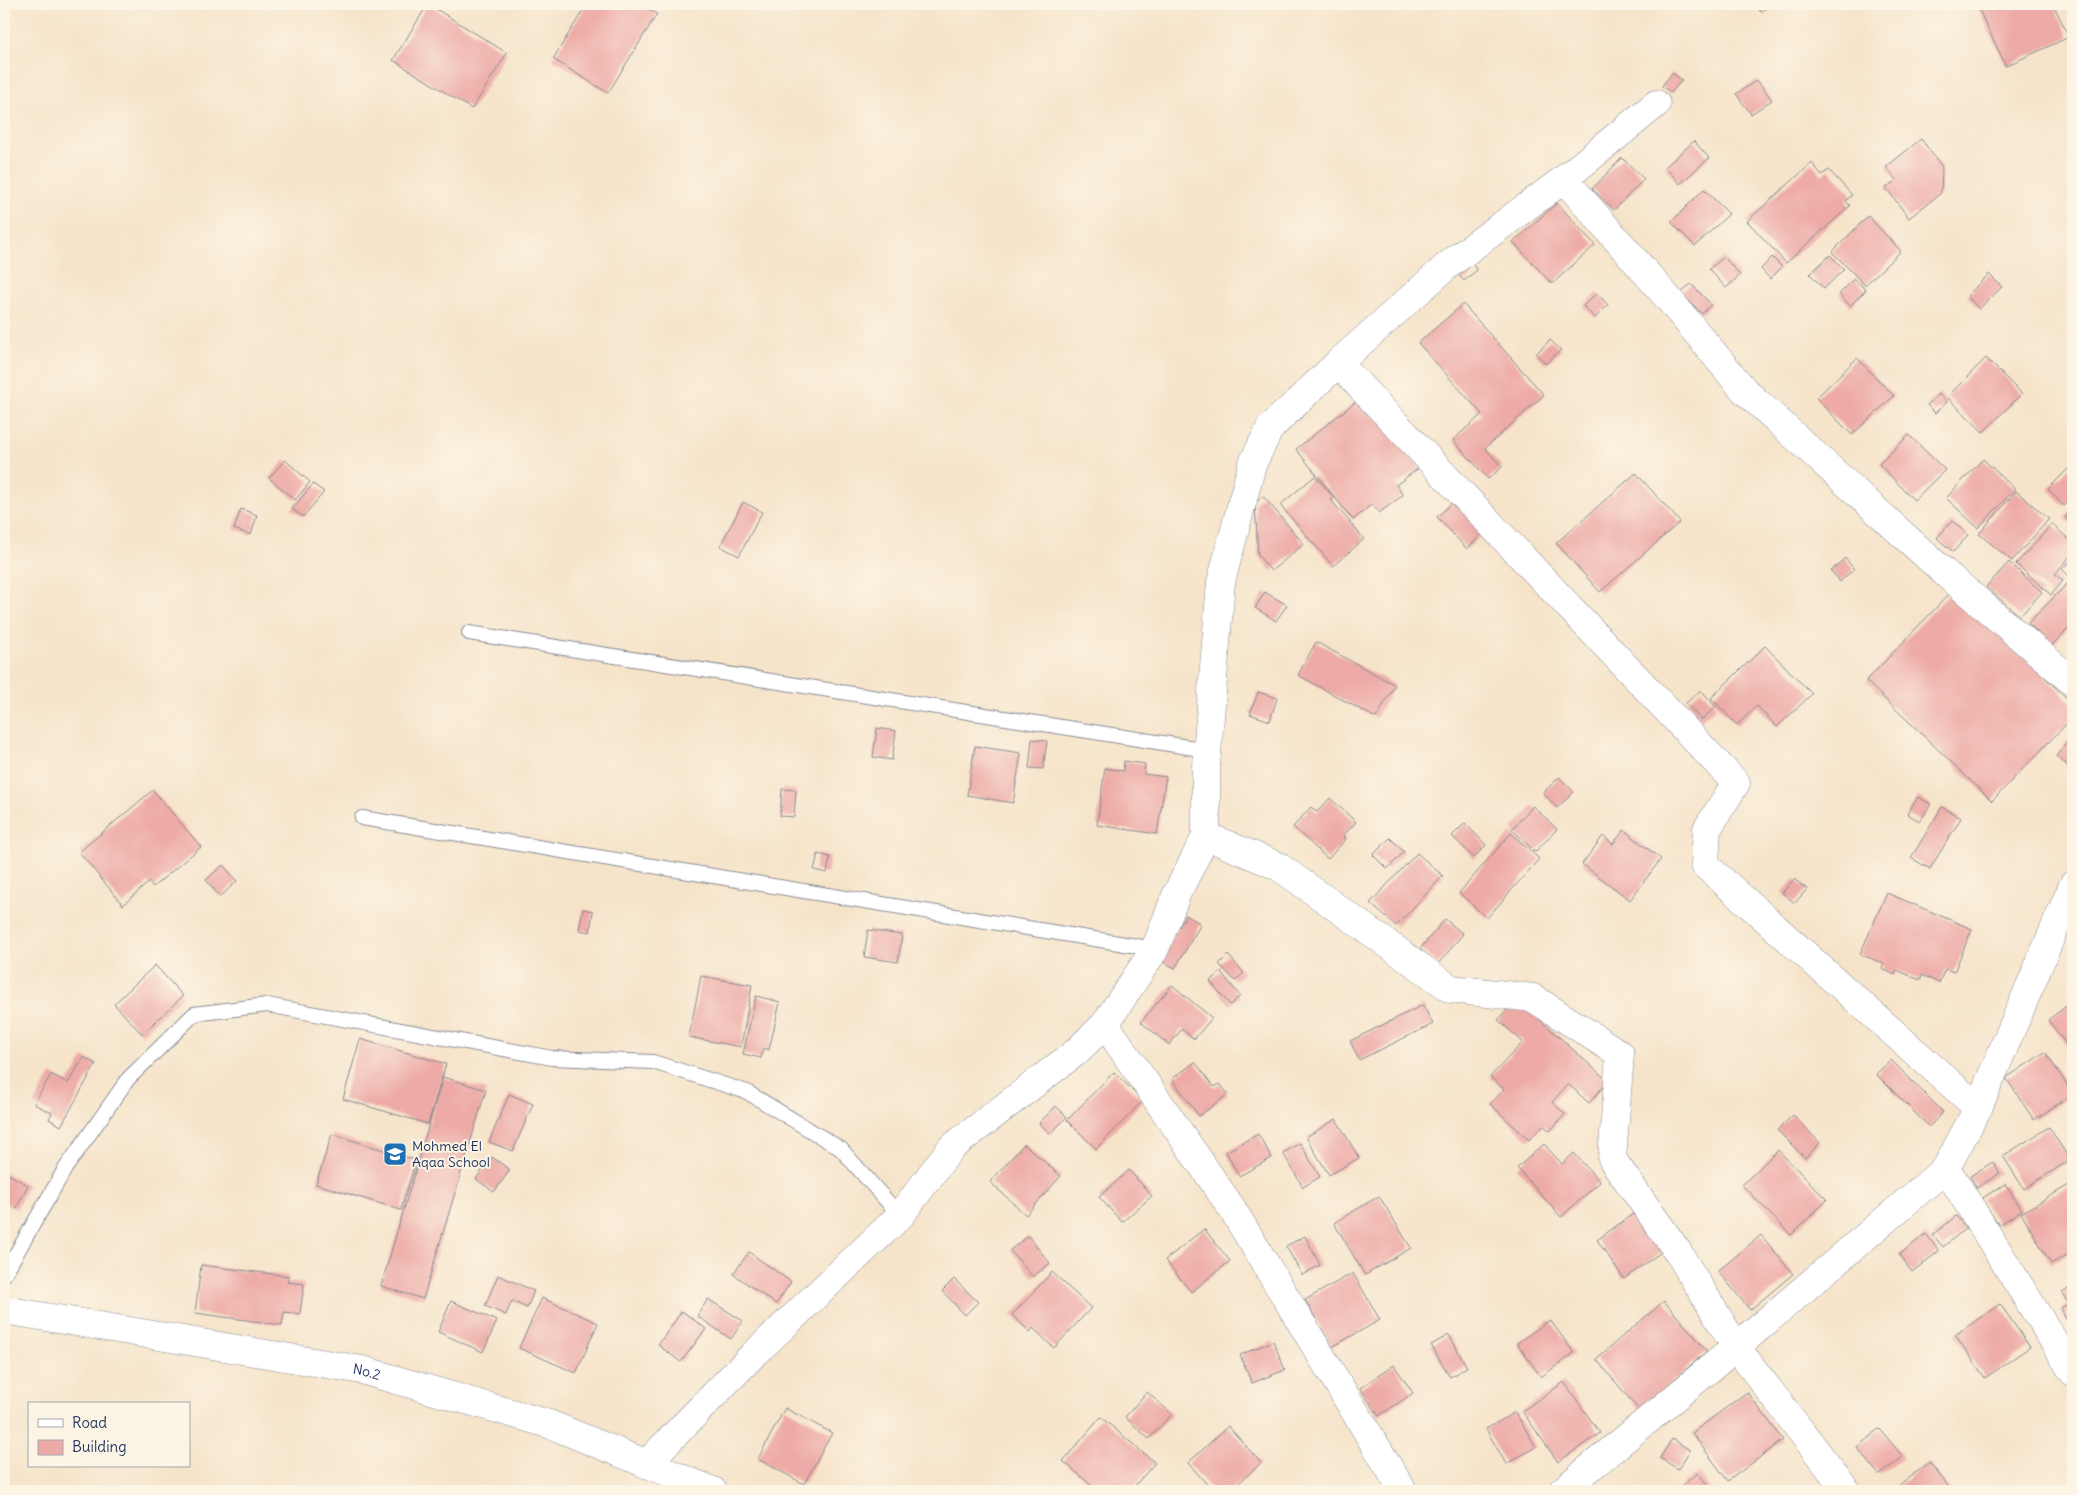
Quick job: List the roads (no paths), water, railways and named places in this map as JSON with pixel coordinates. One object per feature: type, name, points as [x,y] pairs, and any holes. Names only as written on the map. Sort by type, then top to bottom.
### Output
[{"type":"street","points":[[646,1464],[753,1355],[900,1216],[951,1148],[1076,1052],[1106,1024],[1155,949],[1177,893],[1206,836],[1207,750],[1221,582],[1252,465],[1270,428],[1338,363],[1448,265],[1564,179],[1656,104]]},
{"type":"street","points":[[1564,179],[1667,297],[1744,390],[1945,573],[2073,682]]},
{"type":"street","points":[[1338,363],[1736,784],[1707,829],[1705,865],[1978,1108]]},
{"type":"street","points":[[1206,836],[1278,866],[1451,989],[1533,998],[1620,1054],[1612,1159],[1678,1252],[1736,1347],[1847,1491]]},
{"type":"street","points":[[1562,1491],[1736,1347],[1946,1168],[1978,1108],[2073,885]]},
{"type":"street","points":[[1106,1024],[1231,1206],[1403,1491]]},
{"type":"street","points":[[1946,1168],[2073,1372]]},
{"type":"street","name":"No.2","points":[[4,1310],[362,1370],[549,1424],[712,1491]]},
{"type":"lane","points":[[469,633],[1207,750]]},
{"type":"lane","points":[[362,818],[1155,949]]},
{"type":"lane","points":[[4,1275],[65,1169],[128,1079],[194,1014],[267,1005],[552,1058],[653,1062],[747,1092],[841,1150],[900,1216]]},
{"type":"place","name":"Mohmed El Aqaa School","points":[[395,1154]]}]
